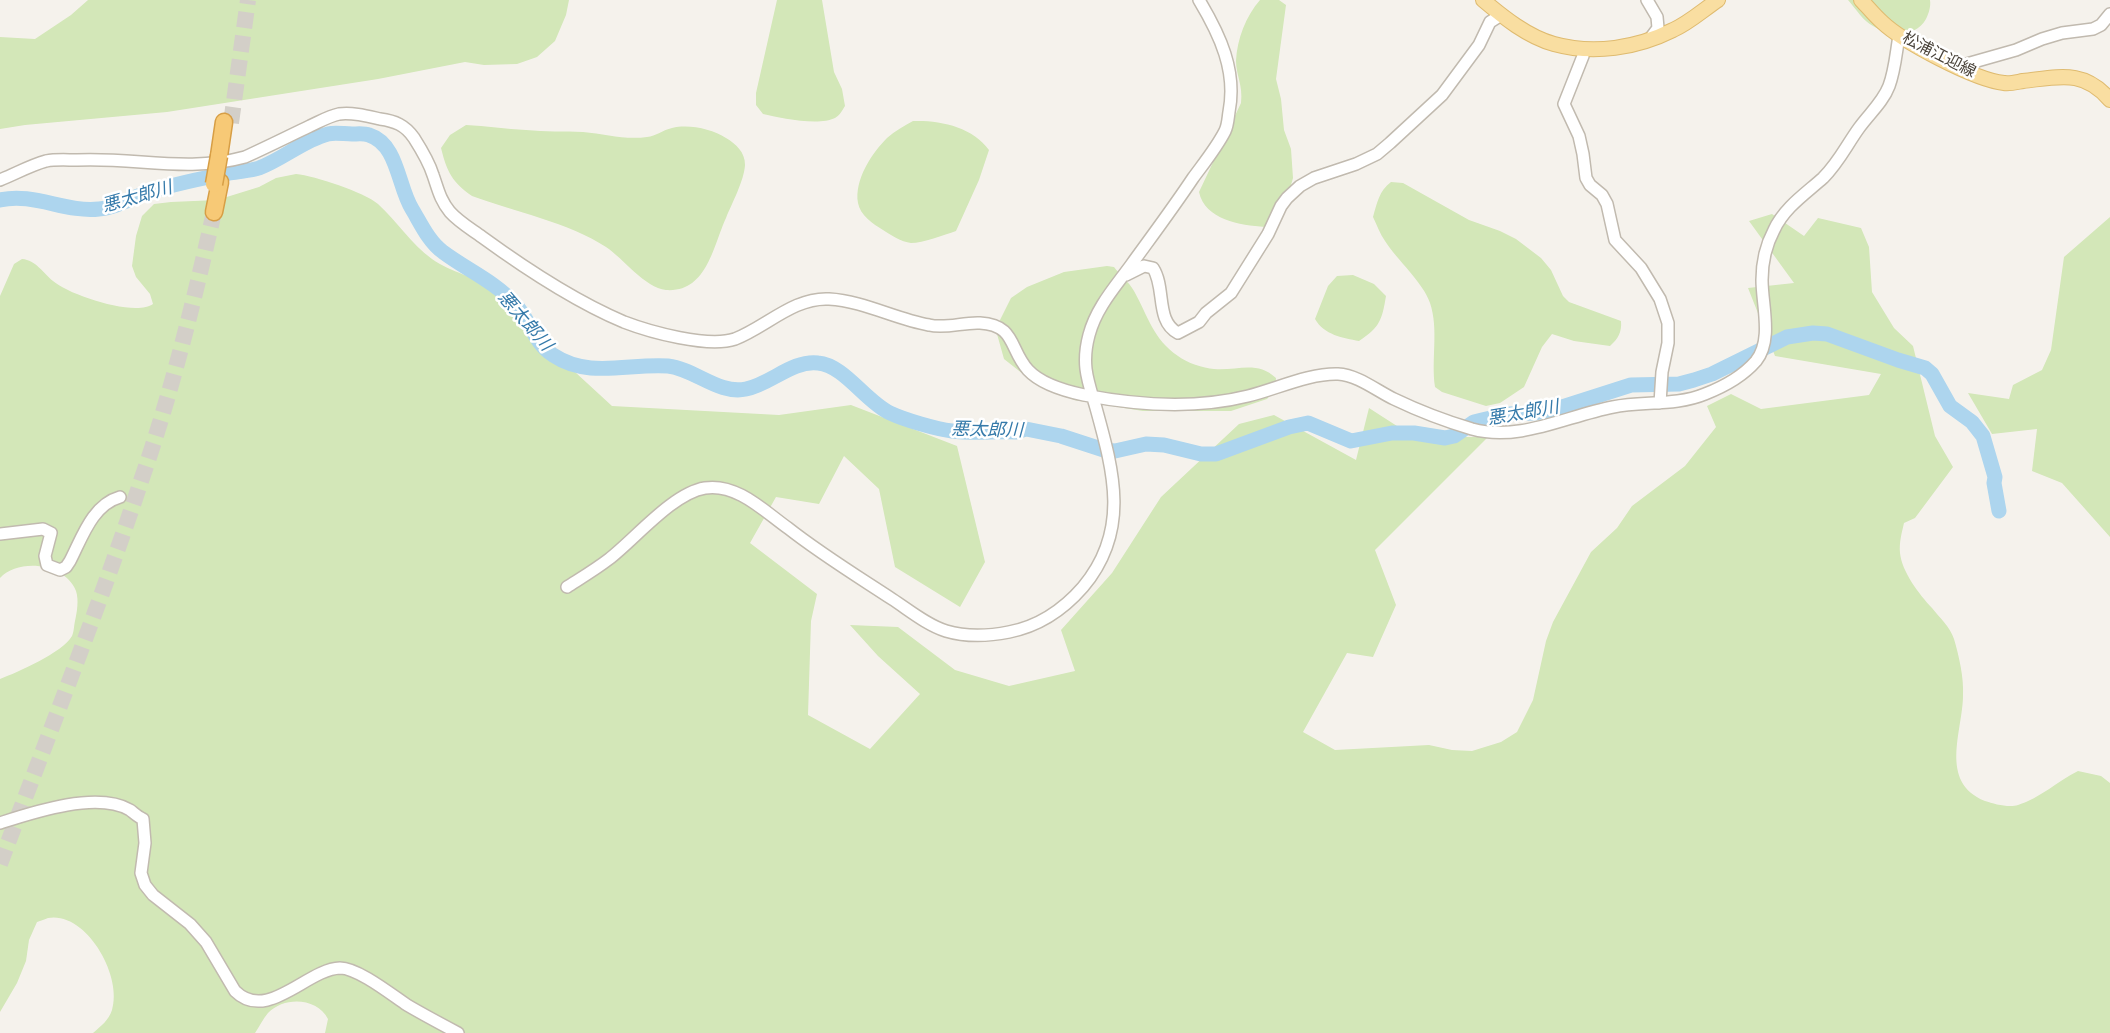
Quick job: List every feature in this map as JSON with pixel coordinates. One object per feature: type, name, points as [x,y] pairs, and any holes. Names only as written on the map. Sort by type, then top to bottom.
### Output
[{"type":"highway","points":[[211,211],[227,122]]},
{"type":"main road","points":[[1483,0],[1501,15],[1535,36],[1554,44],[1582,49],[1618,48],[1648,42],[1676,29],[1718,0]]},
{"type":"main road","name":"松浦江迎線","points":[[1861,0],[1882,23],[1899,36],[1956,67],[1987,79],[2005,83],[2062,76],[2075,77],[2102,91],[2110,100]]},
{"type":"street","points":[[567,587],[610,559],[668,507],[705,488],[732,490],[749,499],[815,549],[923,620],[945,631],[989,635],[1010,632],[1053,616],[1071,600],[1096,571],[1105,555],[1112,532],[1115,502],[1112,474],[1092,396],[1086,382],[1085,363],[1088,337],[1094,319],[1104,301],[1171,211],[1226,129],[1231,104],[1231,72],[1216,28],[1199,0]]},
{"type":"street","points":[[1647,0],[1656,17],[1658,28],[1648,42]]},
{"type":"street","points":[[1956,67],[2016,50],[2056,35],[2093,29],[2101,25],[2110,14]]},
{"type":"street","points":[[1123,276],[1144,266],[1153,268],[1158,276],[1164,318],[1170,328],[1178,333],[1199,322],[1206,313],[1231,292],[1242,278],[1287,198],[1300,186],[1314,178],[1356,164],[1377,154],[1390,144],[1442,95],[1470,59],[1490,22],[1501,15]]},
{"type":"street","points":[[0,180],[47,161],[110,158],[169,165],[194,165],[231,161],[245,157],[327,118],[342,113],[395,121],[406,127],[412,135],[432,170],[438,196],[456,219],[535,274],[624,321],[651,331],[696,340],[718,342],[732,340],[798,306],[814,300],[829,299],[854,303],[926,325],[942,327],[978,323],[996,326],[1006,331],[1027,369],[1042,381],[1075,393],[1145,402],[1218,402],[1247,397],[1316,377],[1341,374],[1360,380],[1387,396],[1427,414],[1474,429],[1490,432],[1513,432],[1538,428],[1611,407],[1660,403],[1701,396],[1733,381],[1760,357],[1765,330],[1762,278],[1764,258],[1773,231],[1782,217],[1800,197],[1841,159],[1856,132],[1887,92],[1894,68],[1899,36]]},
{"type":"street","points":[[1582,49],[1583,56],[1564,104],[1579,136],[1586,178],[1602,195],[1607,204],[1615,240],[1641,268],[1660,300],[1668,323],[1668,343],[1662,372],[1660,403]]},
{"type":"street","points":[[0,534],[43,529],[51,533],[45,556],[46,565],[60,570],[66,567],[70,561],[92,519],[101,507],[120,497]]},
{"type":"street","points":[[0,823],[46,808],[89,804],[116,805],[130,810],[143,820],[145,843],[141,873],[145,885],[154,895],[190,924],[206,942],[235,991],[242,997],[252,1002],[267,1000],[291,990],[326,971],[342,968],[373,981],[406,1004],[458,1033]]},
{"type":"green space","points":[[88,0],[569,0],[566,15],[555,41],[537,57],[517,64],[484,65],[465,62],[378,79],[167,112],[0,129],[0,37],[35,39],[71,15]]},
{"type":"green space","points":[[777,0],[822,0],[834,72],[842,89],[845,106],[835,118],[819,121],[789,119],[763,114],[756,105],[756,93]]},
{"type":"green space","points":[[1260,0],[1279,0],[1286,5],[1276,79],[1281,99],[1284,130],[1291,149],[1293,178],[1287,199],[1265,227],[1245,225],[1216,215],[1208,209],[1199,192],[1241,103],[1236,61],[1238,44],[1247,21]]},
{"type":"green space","points":[[1848,0],[1930,0],[1930,10],[1926,19],[1916,30],[1895,34],[1880,30],[1869,24]]},
{"type":"green space","points":[[913,121],[955,126],[974,136],[989,150],[979,180],[956,231],[916,243],[904,241],[875,225],[861,211],[857,194],[861,176],[881,144],[890,135]]},
{"type":"green space","points":[[466,125],[533,131],[583,132],[631,138],[650,136],[679,127],[700,128],[730,140],[742,152],[745,165],[737,192],[712,254],[700,276],[691,284],[680,289],[666,290],[650,284],[613,252],[576,231],[472,196],[465,191],[451,176],[441,148],[450,135]]},
{"type":"green space","points":[[296,174],[339,185],[371,199],[432,259],[447,268],[495,286],[509,294],[521,304],[531,318],[537,337],[612,406],[779,415],[851,405],[957,446],[985,562],[960,607],[895,567],[879,489],[844,456],[819,504],[776,497],[750,543],[817,594],[811,621],[808,715],[870,749],[920,694],[878,656],[850,625],[898,627],[955,670],[1009,686],[1075,671],[1061,630],[1112,573],[1161,497],[1239,424],[1274,415],[1356,460],[1369,408],[1414,437],[1488,437],[1375,550],[1396,605],[1373,657],[1347,653],[1303,732],[1335,750],[1429,745],[1452,750],[1472,751],[1501,742],[1517,732],[1533,700],[1546,641],[1553,622],[1591,552],[1617,528],[1632,506],[1685,466],[1716,427],[1707,406],[1731,394],[1761,409],[1869,395],[1881,374],[1775,356],[1748,288],[1794,283],[1749,221],[1772,214],[1804,236],[1818,218],[1861,228],[1869,247],[1872,292],[1894,328],[1913,346],[1935,436],[1953,467],[1915,518],[1904,523],[1900,553],[1904,568],[1912,582],[1947,627],[1956,646],[1963,688],[1956,754],[1957,769],[1962,781],[1971,792],[1985,801],[2010,806],[2018,805],[2034,798],[2078,771],[2101,776],[2110,783],[2110,1033],[325,1033],[328,1019],[323,1012],[309,1003],[292,1002],[283,1004],[268,1013],[255,1033],[93,1033],[107,1020],[112,1010],[114,996],[107,964],[88,935],[76,925],[62,919],[48,918],[37,922],[29,940],[26,961],[17,983],[0,1012],[0,679],[50,655],[67,642],[73,633],[78,602],[76,591],[70,582],[62,574],[52,569],[41,566],[29,566],[8,572],[0,578],[0,296],[14,264],[22,259],[35,264],[61,287],[87,298],[102,303],[132,308],[153,304],[150,294],[136,277],[132,266],[136,236],[142,216],[154,204],[217,200],[259,187],[276,178]]},
{"type":"green space","points":[[1391,182],[1403,183],[1469,220],[1516,239],[1541,258],[1551,270],[1563,296],[1569,302],[1621,321],[1621,329],[1617,338],[1610,346],[1574,341],[1552,334],[1542,347],[1524,387],[1500,403],[1486,406],[1442,392],[1435,387],[1434,323],[1427,295],[1385,241],[1373,217],[1381,193]]},
{"type":"green space","points":[[2110,217],[2110,537],[2062,483],[2032,471],[2037,429],[1992,434],[1968,393],[2009,399],[2013,385],[2042,370],[2051,350],[2064,257]]},
{"type":"green space","points":[[1107,266],[1114,267],[1130,285],[1157,335],[1182,359],[1210,368],[1262,369],[1276,378],[1275,389],[1267,399],[1231,411],[1143,411],[1074,400],[1023,374],[1004,359],[997,334],[1000,320],[1011,298],[1027,287],[1064,272]]},
{"type":"green space","points":[[1353,275],[1374,284],[1386,296],[1383,311],[1376,327],[1359,341],[1340,337],[1323,329],[1315,319],[1328,286],[1337,276]]},
{"type":"waterway","name":"悪太郎川","points":[[0,200],[12,198],[37,200],[74,208],[105,208],[169,186],[259,168],[310,141],[328,134],[367,134],[379,140],[392,157],[407,200],[429,238],[443,252],[507,296],[520,310],[541,344],[553,355],[567,362],[595,368],[668,366],[678,368],[717,385],[736,390],[755,386],[799,365],[818,363],[828,365],[837,370],[881,408],[896,416],[921,424],[960,432],[1017,432],[1026,429],[1061,436],[1104,450],[1115,451],[1146,444],[1164,445],[1201,454],[1216,454],[1289,427],[1308,423],[1351,441],[1392,433],[1414,433],[1445,438],[1454,436],[1474,422],[1508,414],[1534,413],[1556,409],[1631,385],[1679,384],[1694,380],[1712,374],[1787,337],[1813,333],[1827,334],[1925,368],[1932,374],[1950,406],[1972,422],[1983,436],[1995,477],[1994,483],[1999,511]]},
{"type":"tunnel","points":[[231,123],[248,0]]},
{"type":"tunnel","points":[[0,864],[91,624],[153,445],[182,346],[214,212]]}]
